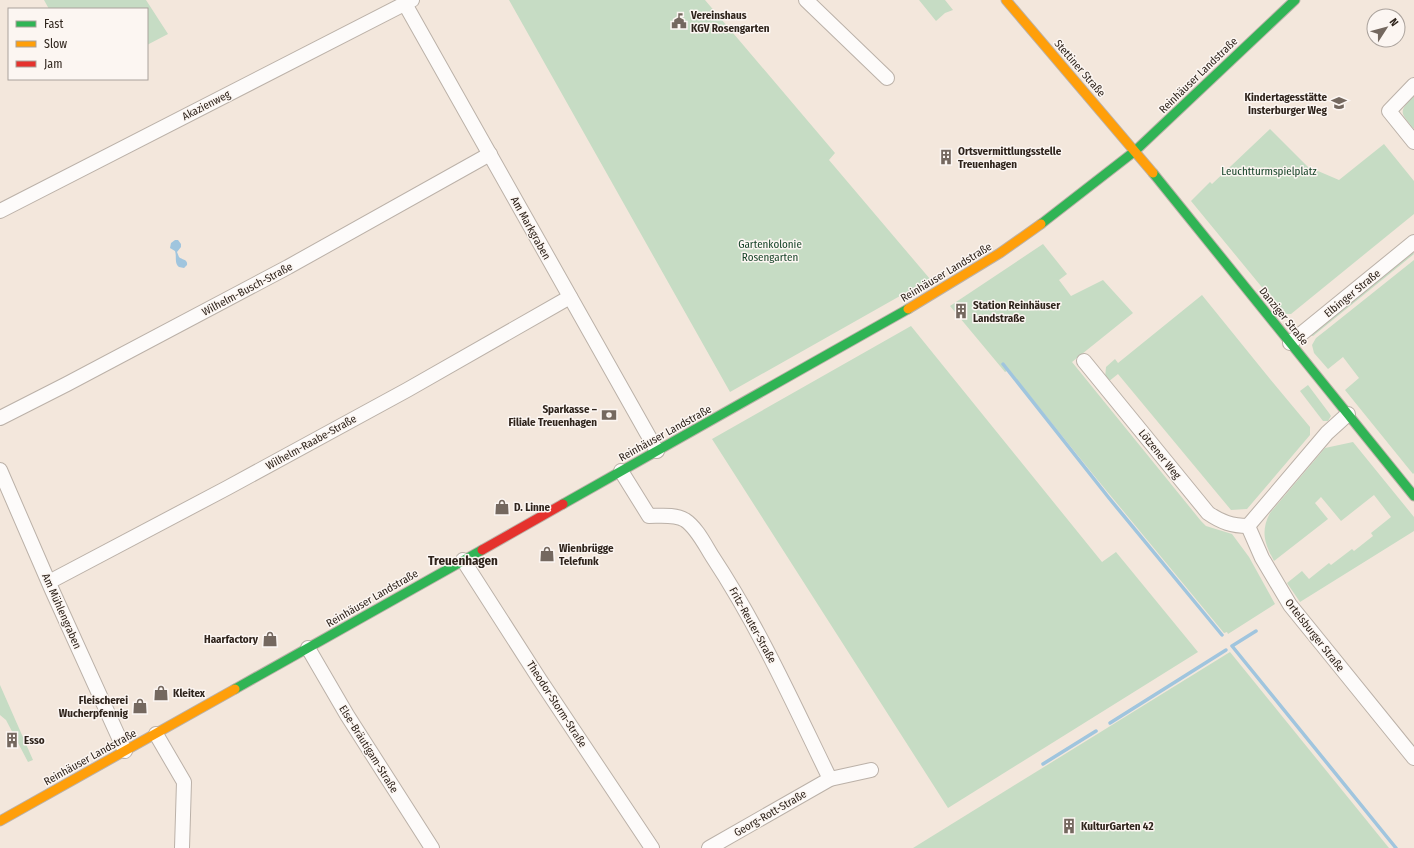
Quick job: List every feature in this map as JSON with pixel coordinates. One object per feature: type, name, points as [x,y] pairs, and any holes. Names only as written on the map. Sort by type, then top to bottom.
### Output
[{"type":"main road","name":"Stettiner Straße","points":[[1006,0],[1135,151]]},
{"type":"main road","name":"Reinhäuser Landstraße","points":[[0,822],[901,313],[997,256],[1049,218],[1135,151],[1295,0]]},
{"type":"main road","name":"Danziger Straße","points":[[1135,151],[1414,496]]},
{"type":"street","points":[[806,0],[887,78]]},
{"type":"street","name":"Am Markgraben","points":[[409,2],[490,154],[657,451]]},
{"type":"street","name":"Akazienweg","points":[[0,211],[409,2]]},
{"type":"street","points":[[1414,85],[1389,111],[1414,142]]},
{"type":"street","name":"Wilhelm-Busch-Straße","points":[[0,418],[74,381],[288,267],[490,154]]},
{"type":"street","name":"Elbinger Straße","points":[[1290,343],[1414,242]]},
{"type":"street","name":"Wilhelm-Raabe-Straße","points":[[49,582],[407,390],[570,297]]},
{"type":"street","name":"Lötzener Weg","points":[[1084,361],[1208,513],[1227,524],[1248,526]]},
{"type":"street","points":[[1248,526],[1327,433],[1348,414]]},
{"type":"street","name":"Am Mühlengraben","points":[[0,470],[125,751]]},
{"type":"street","name":"Fritz-Reuter-Straße","points":[[621,471],[649,516],[670,516],[682,519],[689,524],[699,536],[754,624],[830,779]]},
{"type":"street","name":"Ortelsburger Straße","points":[[1248,526],[1262,558],[1290,605],[1414,758]]},
{"type":"street","name":"Theodor-Storm-Straße","points":[[463,560],[540,680],[652,848]]},
{"type":"street","name":"Else-Bräutigam-Straße","points":[[308,648],[359,735],[432,848]]},
{"type":"street","points":[[156,734],[184,782],[182,848]]},
{"type":"street","points":[[830,779],[871,770]]},
{"type":"street","name":"Georg-Rott-Straße","points":[[709,848],[830,779]]},
{"type":"green space","points":[[44,0],[146,0],[168,34],[148,44],[148,8],[48,8]]},
{"type":"green space","name":"Gartenkolonie Rosengarten","points":[[509,0],[705,0],[835,153],[829,160],[930,279],[730,392]]},
{"type":"green space","points":[[919,0],[945,0],[953,10],[945,13],[936,21]]},
{"type":"green space","points":[[1414,96],[1414,129],[1406,119],[1403,109]]},
{"type":"green space","name":"Leuchtturmspielplatz","points":[[1270,129],[1314,173],[1318,171],[1339,180],[1384,144],[1414,181],[1414,214],[1291,314],[1284,314],[1191,201],[1210,182],[1212,184]]},
{"type":"green space","points":[[1043,244],[1067,274],[1059,280],[1071,296],[1103,280],[1133,313],[1072,362],[1201,521],[1206,526],[1232,534],[1249,557],[1275,604],[1228,634],[1227,632],[1224,633],[1009,370],[1005,372],[950,306]]},
{"type":"green space","points":[[1412,250],[1414,254],[1313,336],[1309,335]]},
{"type":"green space","points":[[1414,260],[1413,474],[1345,390],[1359,378],[1343,357],[1328,369],[1314,353],[1312,345],[1316,338]]},
{"type":"green space","points":[[1202,295],[1310,427],[1310,435],[1247,509],[1231,510],[1118,374],[1108,382],[1105,378],[1106,367],[1115,359],[1118,363]]},
{"type":"green space","points":[[911,326],[1102,562],[1116,552],[1198,652],[948,808],[712,439]]},
{"type":"green space","points":[[1308,385],[1331,416],[1328,421],[1323,421],[1300,391]]},
{"type":"green space","points":[[1353,442],[1414,517],[1414,531],[1300,602],[1287,583],[1302,571],[1309,579],[1329,563],[1331,565],[1352,549],[1354,551],[1373,536],[1371,533],[1391,517],[1374,495],[1341,521],[1321,497],[1315,503],[1328,519],[1274,561],[1266,543],[1264,532],[1270,513],[1325,448]]},
{"type":"green space","points":[[1230,652],[1389,848],[913,848]]},
{"type":"green space","points":[[0,685],[33,760],[28,762],[6,720],[0,715]]},
{"type":"water","points":[[178,240],[181,244],[181,247],[177,252],[179,257],[187,262],[187,265],[184,268],[177,265],[175,251],[170,248],[171,243]]},
{"type":"waterway","points":[[1003,364],[1109,498],[1222,635]]},
{"type":"waterway","points":[[1256,631],[1232,646],[1396,848]]},
{"type":"waterway","points":[[1110,723],[1226,650]]},
{"type":"waterway","points":[[1043,764],[1096,731]]},
{"type":"traffic: fast","points":[[1041,224],[1135,151],[1295,0]]},
{"type":"traffic: fast","points":[[1153,173],[1414,496]]},
{"type":"traffic: fast","points":[[563,504],[908,309]]},
{"type":"traffic: fast","points":[[235,689],[482,550]]},
{"type":"traffic: slow","points":[[1006,0],[1153,173]]},
{"type":"traffic: slow","points":[[908,309],[1000,253],[1041,224]]},
{"type":"traffic: slow","points":[[0,821],[235,689]]},
{"type":"traffic: jam","points":[[482,550],[563,504]]},
{"type":"place","name":"Vereinshaus KGV Rosengarten","points":[[679,21]]},
{"type":"place","name":"Kindertagesstätte Insterburger Weg","points":[[1339,103]]},
{"type":"place","name":"Ortsvermittlungsstelle Treuenhagen","points":[[946,157]]},
{"type":"place","name":"Station Reinhäuser Landstraße","points":[[961,311]]},
{"type":"place","name":"Sparkasse – Filiale Treuenhagen","points":[[609,415]]},
{"type":"place","name":"D. Linne","points":[[502,507]]},
{"type":"place","name":"Wienbrügge Telefunk","points":[[547,554]]},
{"type":"place","name":"Haarfactory","points":[[270,639]]},
{"type":"place","name":"Kleitex","points":[[161,693]]},
{"type":"place","name":"Fleischerei Wucherpfennig","points":[[140,706]]},
{"type":"place","name":"Esso","points":[[12,740]]},
{"type":"place","name":"KulturGarten 42","points":[[1069,826]]},
{"type":"district","name":"Treuenhagen","points":[[463,560]]}]
